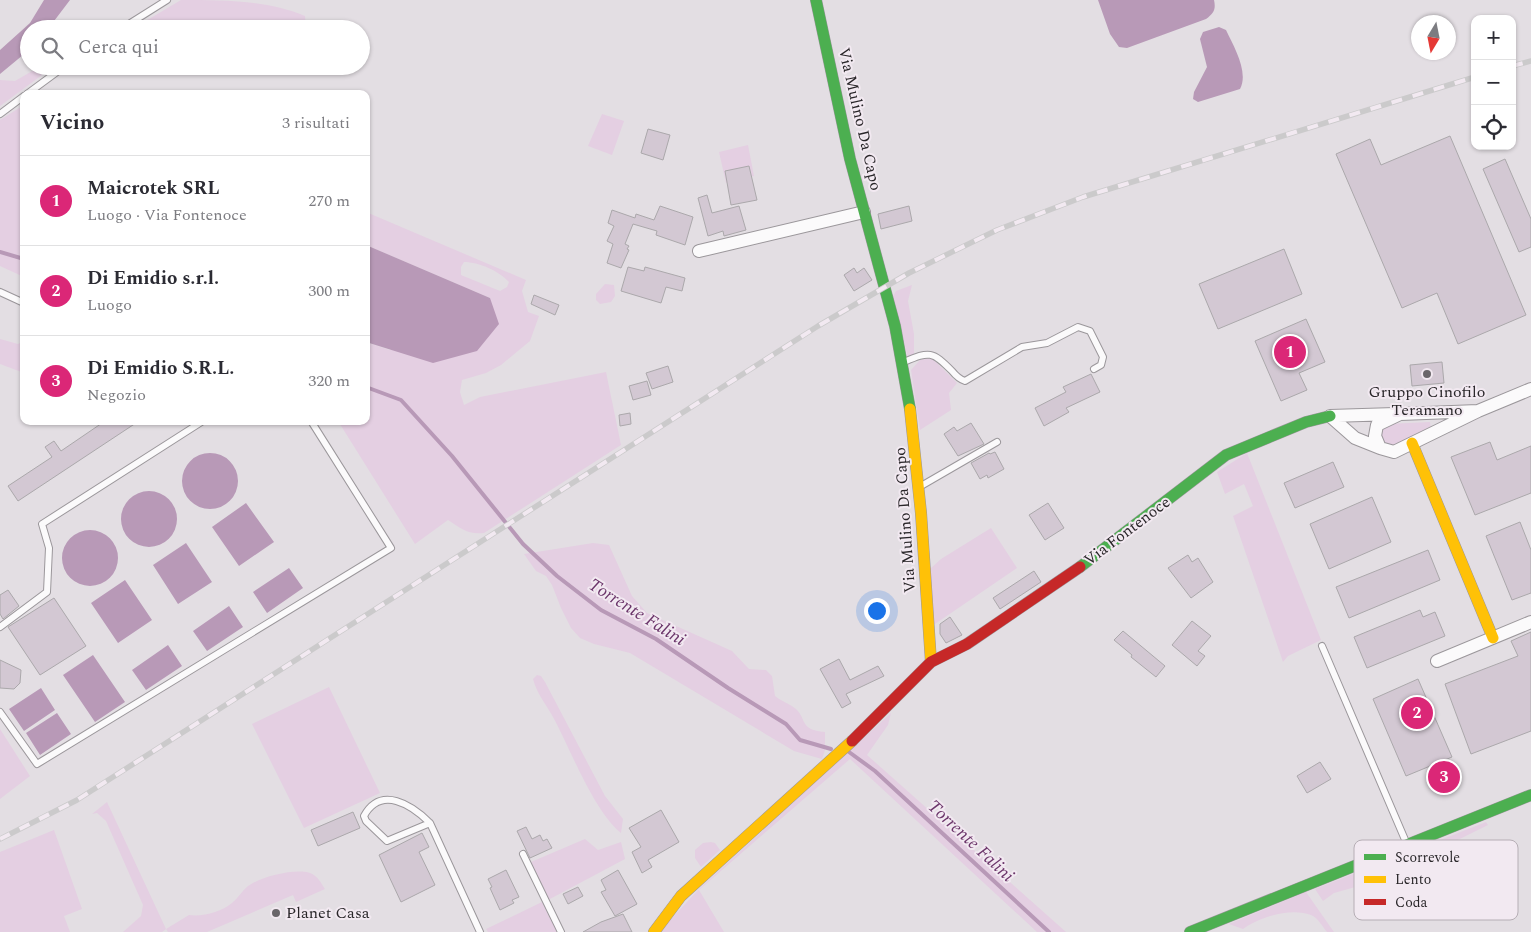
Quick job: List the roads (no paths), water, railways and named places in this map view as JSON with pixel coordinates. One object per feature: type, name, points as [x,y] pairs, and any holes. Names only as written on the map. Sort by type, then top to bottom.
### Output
[{"type":"street","name":"Via Mulino Da Capo","points":[[816,0],[864,212],[886,287],[903,362],[920,486],[931,662]]},
{"type":"street","points":[[699,251],[864,212]]},
{"type":"street","name":"Via Fontenoce","points":[[1330,416],[1355,438],[1394,452],[1478,411],[1531,389]]},
{"type":"street","name":"Via Fontenoce","points":[[931,662],[967,644],[1045,592],[1100,553],[1226,455],[1306,422],[1330,416],[1478,411]]},
{"type":"street","name":"Via Fontenoce","points":[[1380,448],[1375,436],[1377,425],[1400,414]]},
{"type":"street","points":[[1412,443],[1493,638]]},
{"type":"street","points":[[1437,661],[1531,622]]},
{"type":"street","points":[[654,932],[681,896],[854,739],[931,662]]},
{"type":"street","points":[[1419,840],[1531,795]]},
{"type":"street","points":[[1190,932],[1354,866]]},
{"type":"lane","points":[[135,20],[167,0]]},
{"type":"lane","points":[[32,90],[53,75]]},
{"type":"lane","points":[[0,114],[20,99]]},
{"type":"lane","points":[[0,292],[20,300]]},
{"type":"lane","points":[[903,362],[930,353],[937,356],[960,379],[965,381],[1022,347],[1047,343],[1078,327],[1090,331],[1103,357],[1101,365],[1094,369]]},
{"type":"lane","points":[[0,627],[47,592],[50,548],[42,524],[197,425]]},
{"type":"lane","points":[[0,712],[37,764],[390,548],[313,425]]},
{"type":"lane","points":[[920,486],[996,442]]},
{"type":"lane","points":[[1322,646],[1405,840]]},
{"type":"lane","points":[[430,823],[387,841],[366,821],[364,816],[373,804],[391,800],[402,802],[417,809],[430,823],[480,932]]},
{"type":"lane","points":[[523,854],[561,932]]},
{"type":"waterway","name":"Torrente Falini","points":[[0,252],[20,258]]},
{"type":"waterway","name":"Torrente Falini","points":[[370,388],[401,400],[452,456],[523,544],[557,576],[601,610],[656,639],[728,688],[786,724],[800,740],[831,749]]},
{"type":"waterway","name":"Torrente Falini","points":[[849,752],[875,771],[1049,932]]},
{"type":"railway","points":[[1516,65],[1531,61]]},
{"type":"railway","points":[[0,839],[77,800],[818,326],[909,273],[997,230],[1083,197],[1471,78]]},
{"type":"place","name":"Maicrotek SRL","points":[[1290,352]]},
{"type":"place","name":"Gruppo Cinofilo Teramano","points":[[1427,374]]},
{"type":"place","name":"Di Emidio s.r.l.","points":[[1417,713]]},
{"type":"place","name":"Di Emidio S.R.L.","points":[[1444,777]]},
{"type":"place","name":"Planet Casa","points":[[276,913]]}]
